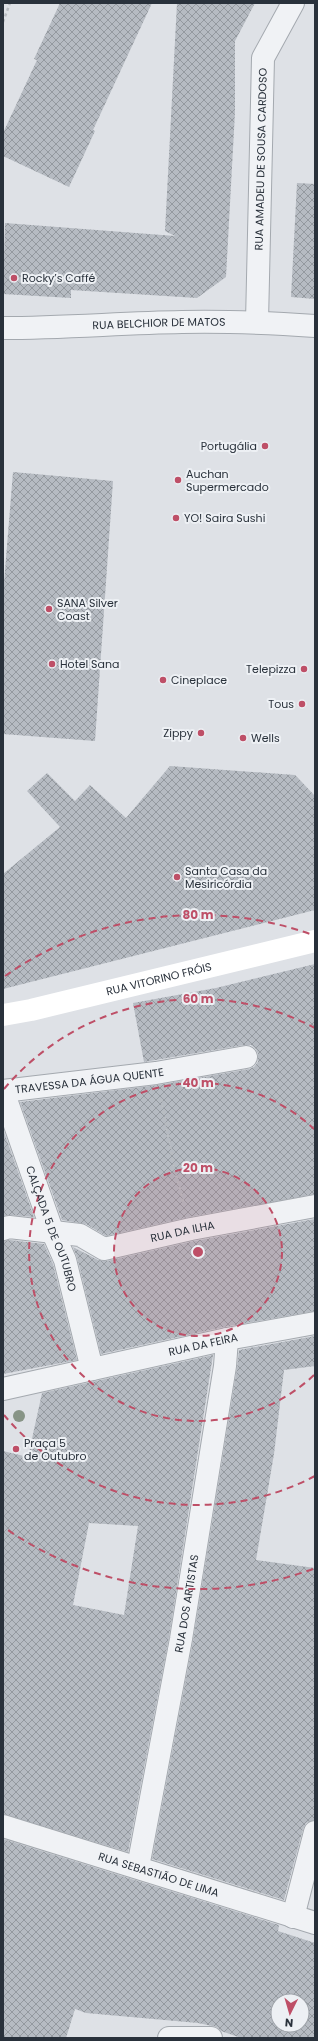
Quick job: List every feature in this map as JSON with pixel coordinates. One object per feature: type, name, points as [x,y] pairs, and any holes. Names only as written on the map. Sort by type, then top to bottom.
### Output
[{"type":"main road","name":"RUA VITORINO FRÓIS","points":[[3,1015],[31,1010],[315,941]]},
{"type":"street","name":"RUA AMADEU DE SOUSA CARDOSO","points":[[257,322],[263,58],[293,3]]},
{"type":"street","name":"RUA BELCHIOR DE MATOS","points":[[3,328],[47,328],[183,322],[257,322],[315,326]]},
{"type":"street","name":"TRAVESSA DA ÁGUA QUENTE","points":[[3,1091],[156,1073],[246,1057]]},
{"type":"street","name":"CALÇADA 5 DE OUTUBRO","points":[[3,1091],[53,1233],[65,1260],[92,1369]]},
{"type":"street","name":"RUA DA ILHA","points":[[3,1229],[9,1227],[80,1235],[104,1249],[191,1229],[315,1206]]},
{"type":"street","name":"RUA DA FEIRA","points":[[92,1369],[227,1339],[315,1323]]},
{"type":"street","name":"RUA DOS ARTISTAS","points":[[138,1867],[181,1639],[225,1366],[227,1339]]},
{"type":"street","points":[[3,1389],[92,1369]]},
{"type":"street","name":"RUA SEBASTIÃO DE LIMA","points":[[3,1826],[315,1923]]},
{"type":"street","points":[[293,1917],[315,1832]]},
{"type":"street","points":[[168,2038],[211,2038]]},
{"type":"path","points":[[3,22],[10,3]]},
{"type":"path","points":[[156,1073],[175,1171],[191,1229]]},
{"type":"building","points":[[60,3],[152,3],[93,130],[95,131],[69,187],[3,156],[3,133],[37,60],[34,59]]},
{"type":"building","points":[[177,3],[255,3],[235,41],[235,112],[226,277],[197,298],[71,290],[71,298],[3,294],[5,223],[175,236],[165,231]]},
{"type":"building","points":[[297,183],[315,184],[315,299],[291,297]]},
{"type":"building","name":"Hotel Sana","points":[[13,472],[113,481],[95,741],[3,734],[3,595]]},
{"type":"building","name":"Santa Casa da Mesiricórdia","points":[[170,766],[295,775],[315,796],[315,910],[3,989],[3,874],[60,827],[27,791],[47,773],[75,801],[90,785],[126,818]]},
{"type":"building","points":[[315,964],[315,1194],[189,1217],[106,1236],[86,1224],[62,1220],[20,1102],[158,1085],[254,1067],[258,1062],[258,1054],[256,1049],[251,1045],[144,1062],[133,1003],[216,988]]},
{"type":"building","points":[[3,1129],[34,1217],[10,1215],[3,1216]]},
{"type":"building","points":[[315,1219],[315,1311],[224,1327],[101,1354],[77,1257],[73,1247],[98,1260],[107,1261],[194,1241]]},
{"type":"building","points":[[10,1240],[44,1244],[53,1264],[77,1360],[3,1374],[3,1241]]},
{"type":"building","points":[[315,1336],[315,1366],[284,1370],[274,1454],[256,1560],[315,1568],[315,1820],[306,1823],[303,1829],[284,1900],[152,1859],[193,1641],[239,1350]]},
{"type":"building","points":[[213,1355],[169,1637],[128,1852],[3,1814],[3,1451],[28,1457],[42,1393]],"holes":[[[89,1523],[138,1526],[124,1615],[73,1605]]]},
{"type":"building","points":[[3,1839],[279,1925],[278,1931],[315,1943],[315,2038],[241,2038],[221,2031],[217,2027],[198,2023],[86,2013],[75,2009],[66,2038],[3,2038]]},
{"type":"place","name":"Rocky’s Caffé","points":[[14,278]]},
{"type":"place","name":"Portugália","points":[[265,446]]},
{"type":"place","name":"Auchan Supermercado","points":[[178,480]]},
{"type":"place","name":"YO! Saira Sushi","points":[[176,518]]},
{"type":"place","name":"SANA Silver Coast","points":[[49,609]]},
{"type":"place","name":"Hotel Sana","points":[[52,664]]},
{"type":"place","name":"Telepizza","points":[[304,669]]},
{"type":"place","name":"Cineplace","points":[[163,680]]},
{"type":"place","name":"Tous","points":[[302,704]]},
{"type":"place","name":"Zippy","points":[[201,733]]},
{"type":"place","name":"Wells","points":[[243,738]]},
{"type":"place","name":"Santa Casa da Mesiricórdia","points":[[177,877]]},
{"type":"place","name":"Praça 5 de Outubro","points":[[16,1449]]}]
